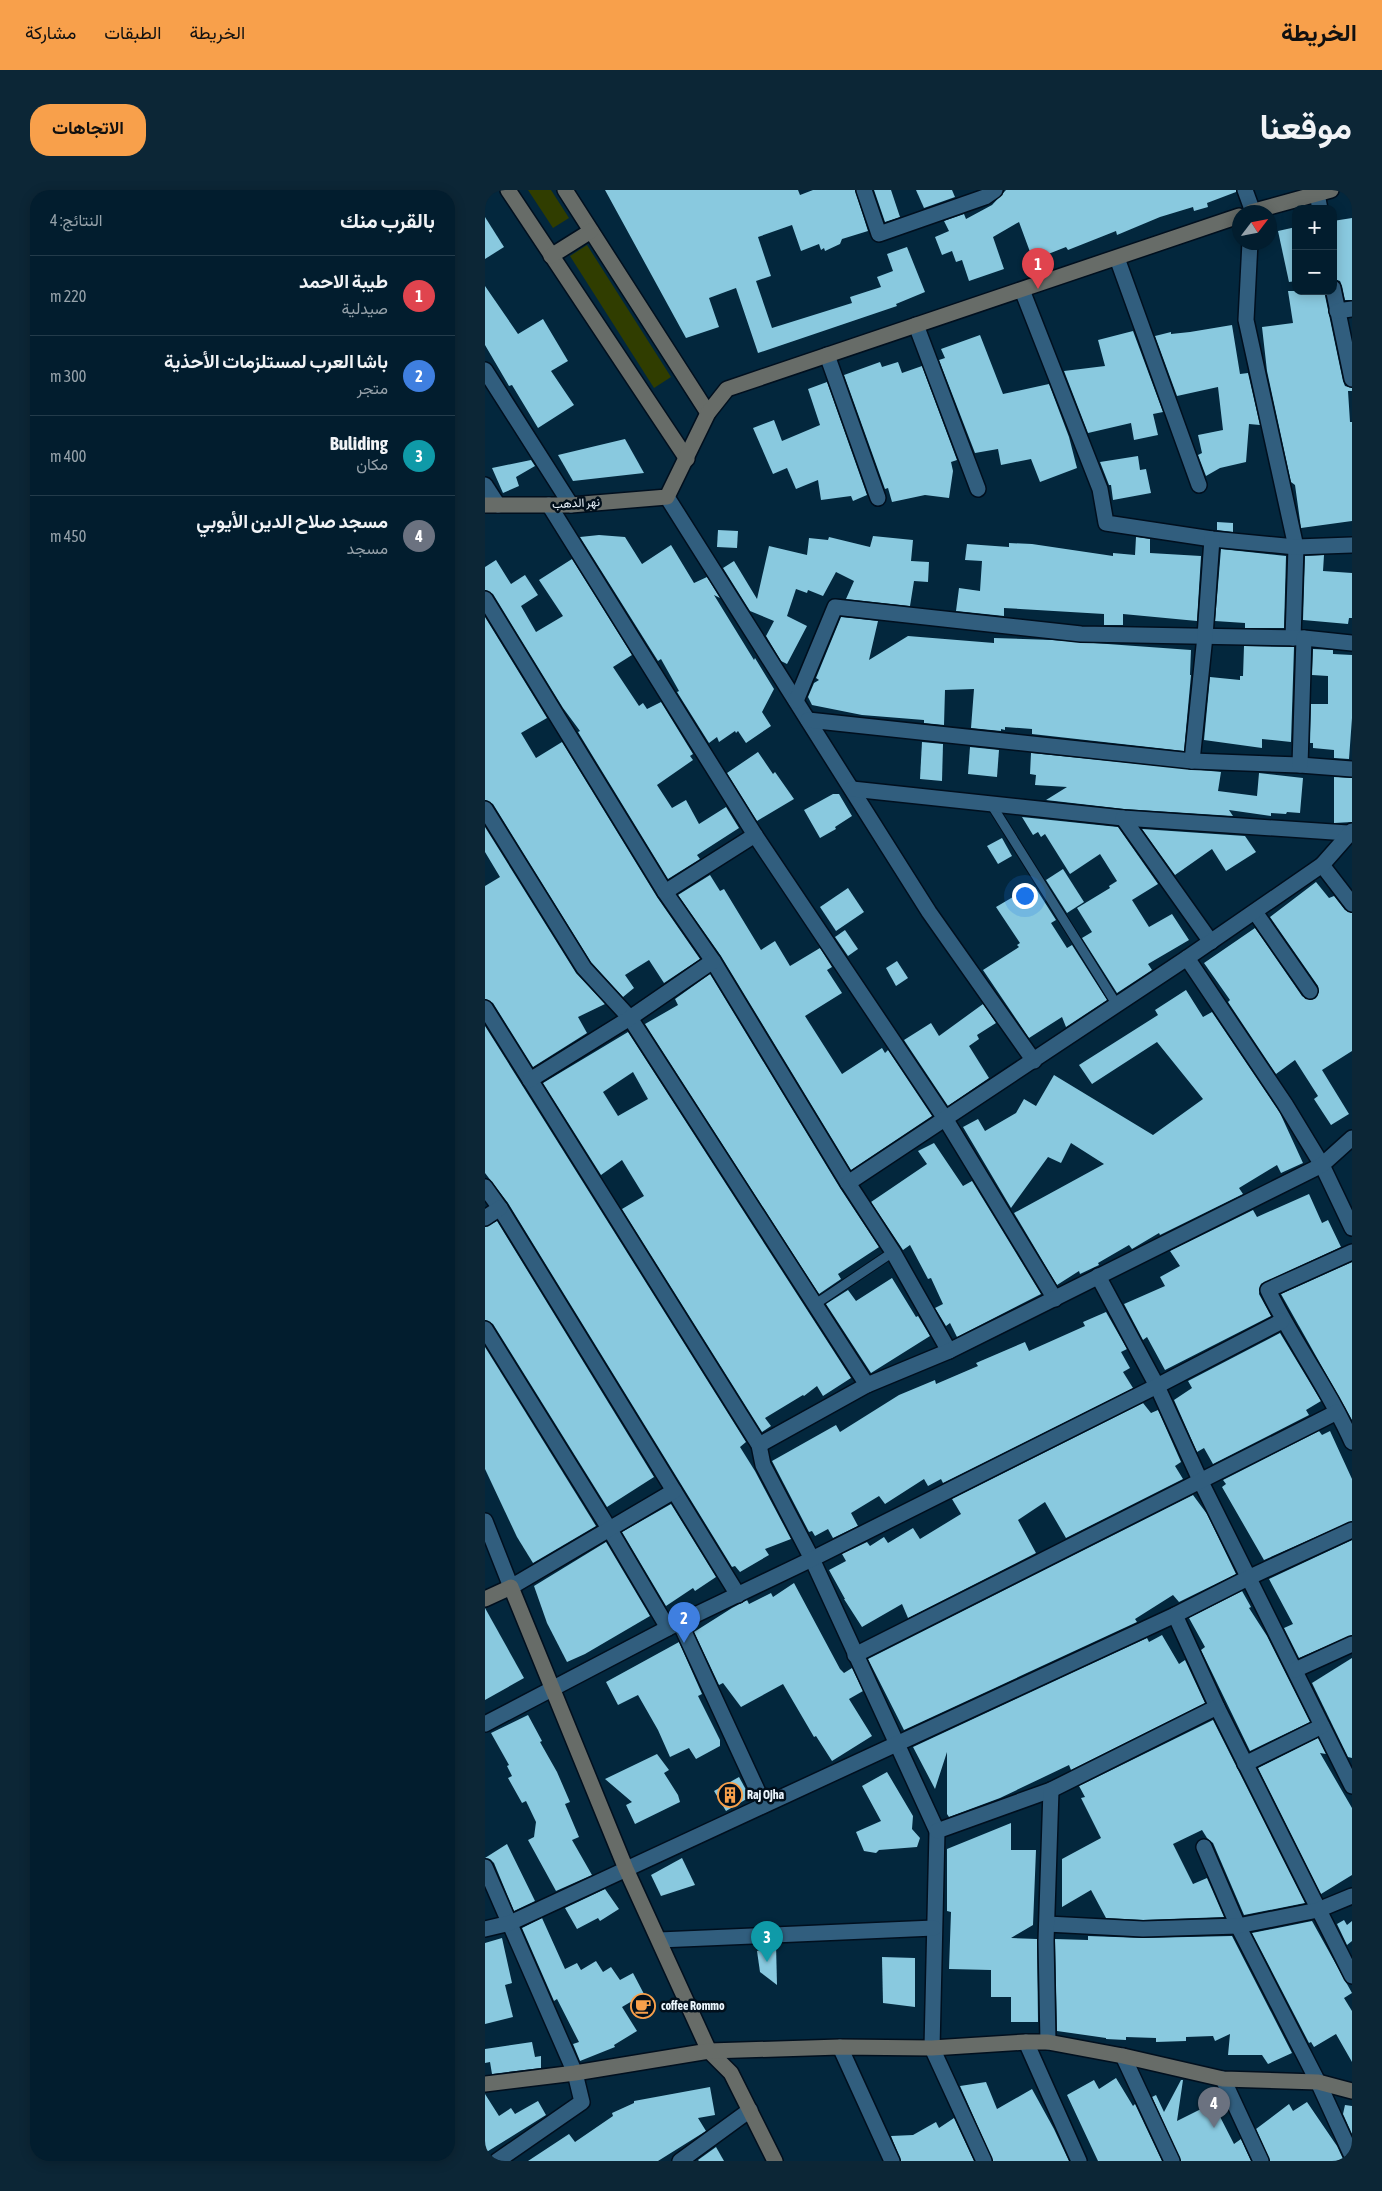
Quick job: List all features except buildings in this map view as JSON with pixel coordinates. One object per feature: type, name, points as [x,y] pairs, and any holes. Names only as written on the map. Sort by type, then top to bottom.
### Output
[{"type":"street","points":[[508,190],[687,459]]},
{"type":"street","points":[[565,190],[708,412]]},
{"type":"street","points":[[864,190],[879,234],[987,192]]},
{"type":"street","points":[[1245,190],[1250,205]]},
{"type":"street","points":[[1277,207],[1323,198]]},
{"type":"street","points":[[1034,1061],[929,912],[667,496],[687,459],[708,412],[727,389],[1232,218]]},
{"type":"street","points":[[551,256],[591,231]]},
{"type":"street","points":[[1250,250],[1246,320],[1296,547],[1300,765]]},
{"type":"street","points":[[1117,258],[1199,484]]},
{"type":"street","points":[[1022,290],[1100,489],[1106,523],[1212,539],[1296,547],[1352,545]]},
{"type":"street","points":[[1337,295],[1345,310],[1352,379]]},
{"type":"street","points":[[916,325],[978,489]]},
{"type":"street","points":[[827,355],[878,498]]},
{"type":"street","points":[[485,370],[571,505]]},
{"type":"street","points":[[485,485],[491,505]]},
{"type":"street","name":"نهر الدهب","points":[[491,505],[571,505],[667,496]]},
{"type":"street","points":[[549,505],[755,835],[946,1120],[1055,1298]]},
{"type":"street","points":[[1192,761],[1205,636],[1212,539]]},
{"type":"street","points":[[485,599],[665,892],[713,961],[848,1183],[893,1252],[949,1351]]},
{"type":"street","points":[[796,701],[835,608],[1081,634],[1299,638],[1352,642]]},
{"type":"street","points":[[808,720],[1192,761],[1352,769]]},
{"type":"street","points":[[852,789],[1123,818],[1350,832]]},
{"type":"street","points":[[485,809],[584,968],[629,1018],[867,1385]]},
{"type":"street","points":[[1123,818],[1211,942]]},
{"type":"street","points":[[848,1183],[946,1120],[1255,912],[1322,865],[1350,832]]},
{"type":"street","points":[[665,892],[755,835]]},
{"type":"street","points":[[1322,865],[1352,904]]},
{"type":"street","points":[[1255,912],[1309,991]]},
{"type":"street","points":[[1187,958],[1285,1104],[1322,1165],[1352,1228]]},
{"type":"street","points":[[530,1080],[629,1018],[713,961]]},
{"type":"street","points":[[485,1008],[759,1445],[763,1465],[812,1559],[937,1831],[932,2048],[984,2161]]},
{"type":"street","points":[[759,1445],[867,1385],[949,1351],[1322,1165],[1352,1138]]},
{"type":"street","points":[[485,1187],[500,1208],[738,1595]]},
{"type":"street","points":[[485,1218],[500,1208]]},
{"type":"street","points":[[1351,1435],[1283,1321],[1267,1290],[1352,1252]]},
{"type":"street","points":[[1099,1276],[1157,1386],[1199,1480],[1351,1781]]},
{"type":"street","points":[[485,1724],[674,1626],[812,1559],[1283,1321]]},
{"type":"street","points":[[485,1329],[610,1530],[674,1626],[764,1805]]},
{"type":"street","points":[[855,1655],[1337,1412]]},
{"type":"street","points":[[485,1599],[511,1587],[674,1491]]},
{"type":"street","points":[[485,1521],[626,1869],[709,2051],[731,2073],[775,2161]]},
{"type":"street","points":[[485,1929],[510,1923],[897,1742],[1175,1615],[1249,1577],[1352,1530]]},
{"type":"street","points":[[1175,1615],[1217,1707],[1352,1976]]},
{"type":"street","points":[[1295,1670],[1352,1644]]},
{"type":"street","points":[[937,1831],[1051,1790],[1217,1707]]},
{"type":"street","points":[[1245,1764],[1322,1726]]},
{"type":"street","points":[[1048,2042],[1047,1924],[1051,1790]]},
{"type":"street","points":[[1204,1847],[1238,1926],[1317,2082],[1352,2156]]},
{"type":"street","points":[[485,1867],[575,2073],[582,2102],[497,2161]]},
{"type":"street","points":[[1047,1924],[1143,1929],[1238,1926],[1318,1910],[1352,1896]]},
{"type":"street","points":[[659,1940],[934,1928]]},
{"type":"street","points":[[1025,2042],[1079,2161]]},
{"type":"street","points":[[485,2084],[575,2073],[709,2051],[840,2047],[932,2048],[1048,2042],[1123,2056],[1223,2079],[1317,2082],[1352,2091]]},
{"type":"street","points":[[840,2047],[892,2161]]},
{"type":"street","points":[[1123,2056],[1172,2161]]},
{"type":"street","points":[[1223,2079],[1261,2161]]},
{"type":"street","points":[[680,2161],[750,2110]]},
{"type":"lane","points":[[991,804],[1117,1005]]},
{"type":"lane","points":[[815,1305],[893,1252]]},
{"type":"green space","points":[[528,190],[551,190],[569,218],[553,228]]},
{"type":"green space","points":[[587,245],[671,377],[654,388],[570,256]]},
{"type":"place","name":"طيبة الاحمد","points":[[1038,289]]},
{"type":"place","name":"باشا العرب لمستلزمات الأحذية","points":[[684,1643]]},
{"type":"place","name":"Raj Ojha","points":[[730,1795]]},
{"type":"place","name":"Buliding","points":[[767,1962]]},
{"type":"place","name":"coffee Rommo","points":[[643,2006]]},
{"type":"place","name":"مسجد صلاح الدين الأيوبي","points":[[1214,2128]]}]
